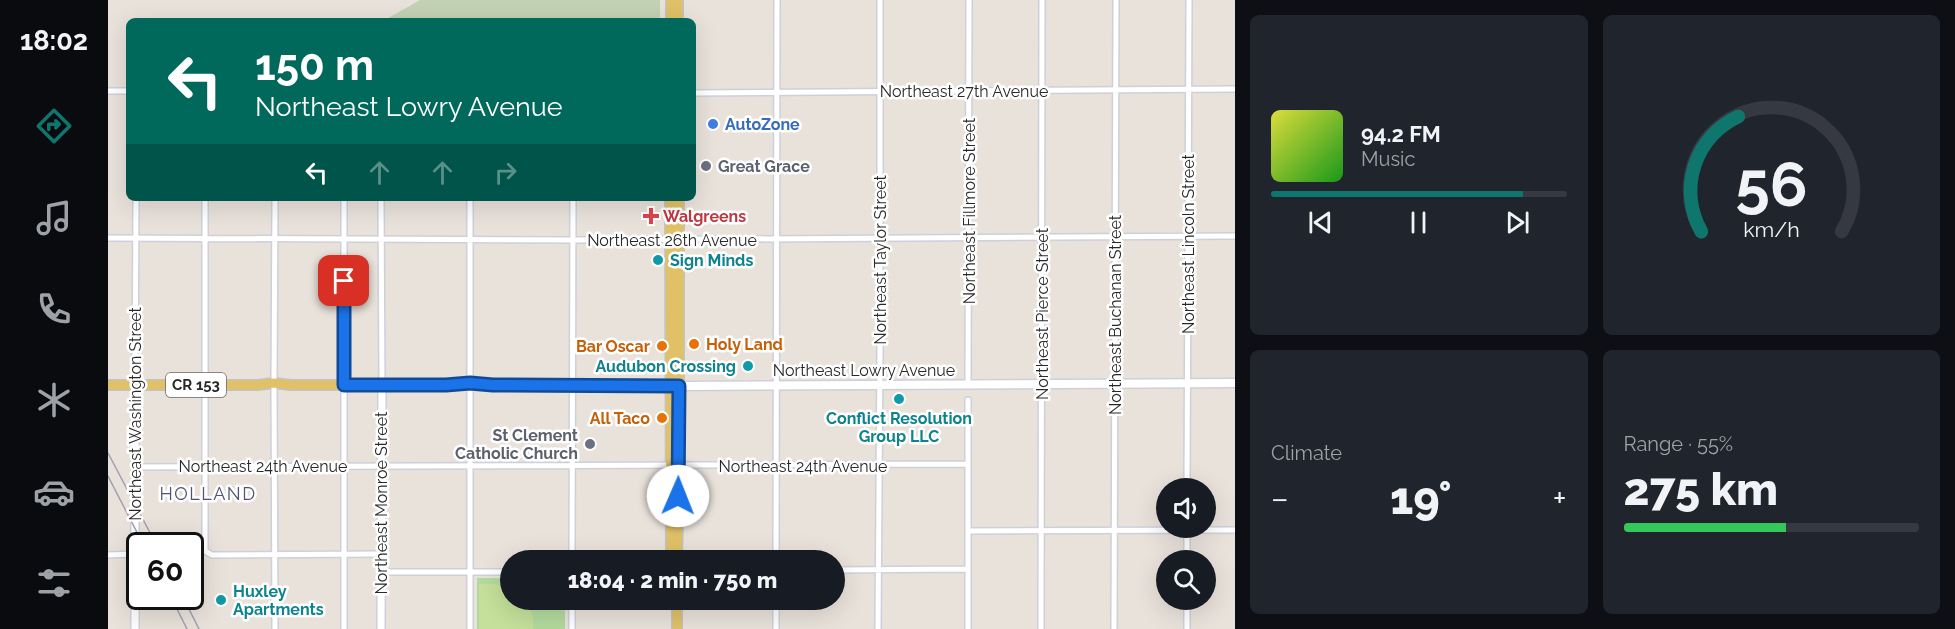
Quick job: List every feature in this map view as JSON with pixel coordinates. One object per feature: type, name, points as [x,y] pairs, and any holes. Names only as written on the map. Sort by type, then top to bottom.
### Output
[{"type":"main road","points":[[670,0],[670,18]]},
{"type":"main road","points":[[678,0],[678,18]]},
{"type":"main road","points":[[670,201],[674,239]]},
{"type":"main road","points":[[677,550],[674,239],[678,201]]},
{"type":"main road","name":"Northeast Lowry Avenue","points":[[108,385],[778,386],[1235,383]]},
{"type":"main road","points":[[671,550],[675,466]]},
{"type":"main road","points":[[670,629],[671,610]]},
{"type":"main road","points":[[677,610],[677,629]]},
{"type":"street","points":[[776,550],[777,0]]},
{"type":"street","name":"Northeast Taylor Street","points":[[878,629],[880,0]]},
{"type":"street","name":"Northeast Fillmore Street","points":[[968,385],[969,0]]},
{"type":"street","name":"Northeast Pierce Street","points":[[1041,629],[1042,0]]},
{"type":"street","name":"Northeast Buchanan Street","points":[[1114,629],[1116,0]]},
{"type":"street","name":"Northeast Lincoln Street","points":[[1187,478],[1189,0]]},
{"type":"street","name":"Northeast 27th Avenue","points":[[696,93],[1235,89]]},
{"type":"street","points":[[108,91],[126,91]]},
{"type":"street","name":"Northeast Washington Street","points":[[135,532],[136,201]]},
{"type":"street","points":[[205,201],[205,549],[212,555],[381,555]]},
{"type":"street","points":[[275,201],[275,629]]},
{"type":"street","points":[[344,201],[344,629]]},
{"type":"street","name":"Northeast Monroe Street","points":[[381,201],[381,629]]},
{"type":"street","points":[[470,201],[470,629]]},
{"type":"street","points":[[572,550],[573,201]]},
{"type":"street","name":"Northeast 26th Avenue","points":[[108,238],[573,240],[1235,236]]},
{"type":"street","points":[[968,400],[968,629]]},
{"type":"street","name":"Northeast 24th Avenue","points":[[134,467],[968,464]]},
{"type":"street","points":[[968,531],[1156,529]]},
{"type":"street","points":[[1216,530],[1235,530]]},
{"type":"street","points":[[108,555],[126,554]]},
{"type":"street","points":[[845,570],[968,569]]},
{"type":"street","points":[[381,572],[500,572]]},
{"type":"street","name":"Northeast Washington Street","points":[[135,610],[135,629]]},
{"type":"street","points":[[572,610],[572,629]]},
{"type":"street","points":[[776,610],[776,629]]},
{"type":"street","points":[[1187,610],[1187,629]]},
{"type":"green space","points":[[420,0],[660,0],[660,18],[388,18]]},
{"type":"green space","points":[[477,578],[500,578],[500,610],[565,610],[565,629],[477,629]]},
{"type":"green space","points":[[479,584],[500,585],[500,610],[530,610],[533,617],[533,629],[479,629]]},
{"type":"railway","points":[[108,453],[150,532]]},
{"type":"railway","points":[[108,476],[137,532]]},
{"type":"railway","points":[[178,610],[187,629]]},
{"type":"railway","points":[[190,610],[199,629]]},
{"type":"place","name":"AutoZone","points":[[713,124]]},
{"type":"place","name":"Great Grace","points":[[706,166]]},
{"type":"place","name":"Walgreens","points":[[651,216]]},
{"type":"place","name":"Sign Minds","points":[[658,260]]},
{"type":"place","name":"Holy Land","points":[[694,344]]},
{"type":"place","name":"Bar Oscar","points":[[662,346]]},
{"type":"place","name":"Audubon Crossing","points":[[748,366]]},
{"type":"place","name":"Conflict Resolution Group LLC","points":[[899,399]]},
{"type":"place","name":"All Taco","points":[[662,418]]},
{"type":"place","name":"St Clement Catholic Church","points":[[590,444]]},
{"type":"place","name":"Huxley Apartments","points":[[221,600]]},
{"type":"district","name":"HOLLAND","points":[[208,494]]},
{"type":"route","points":[[344,281],[344,385],[470,383],[679,386],[678,496]]}]
